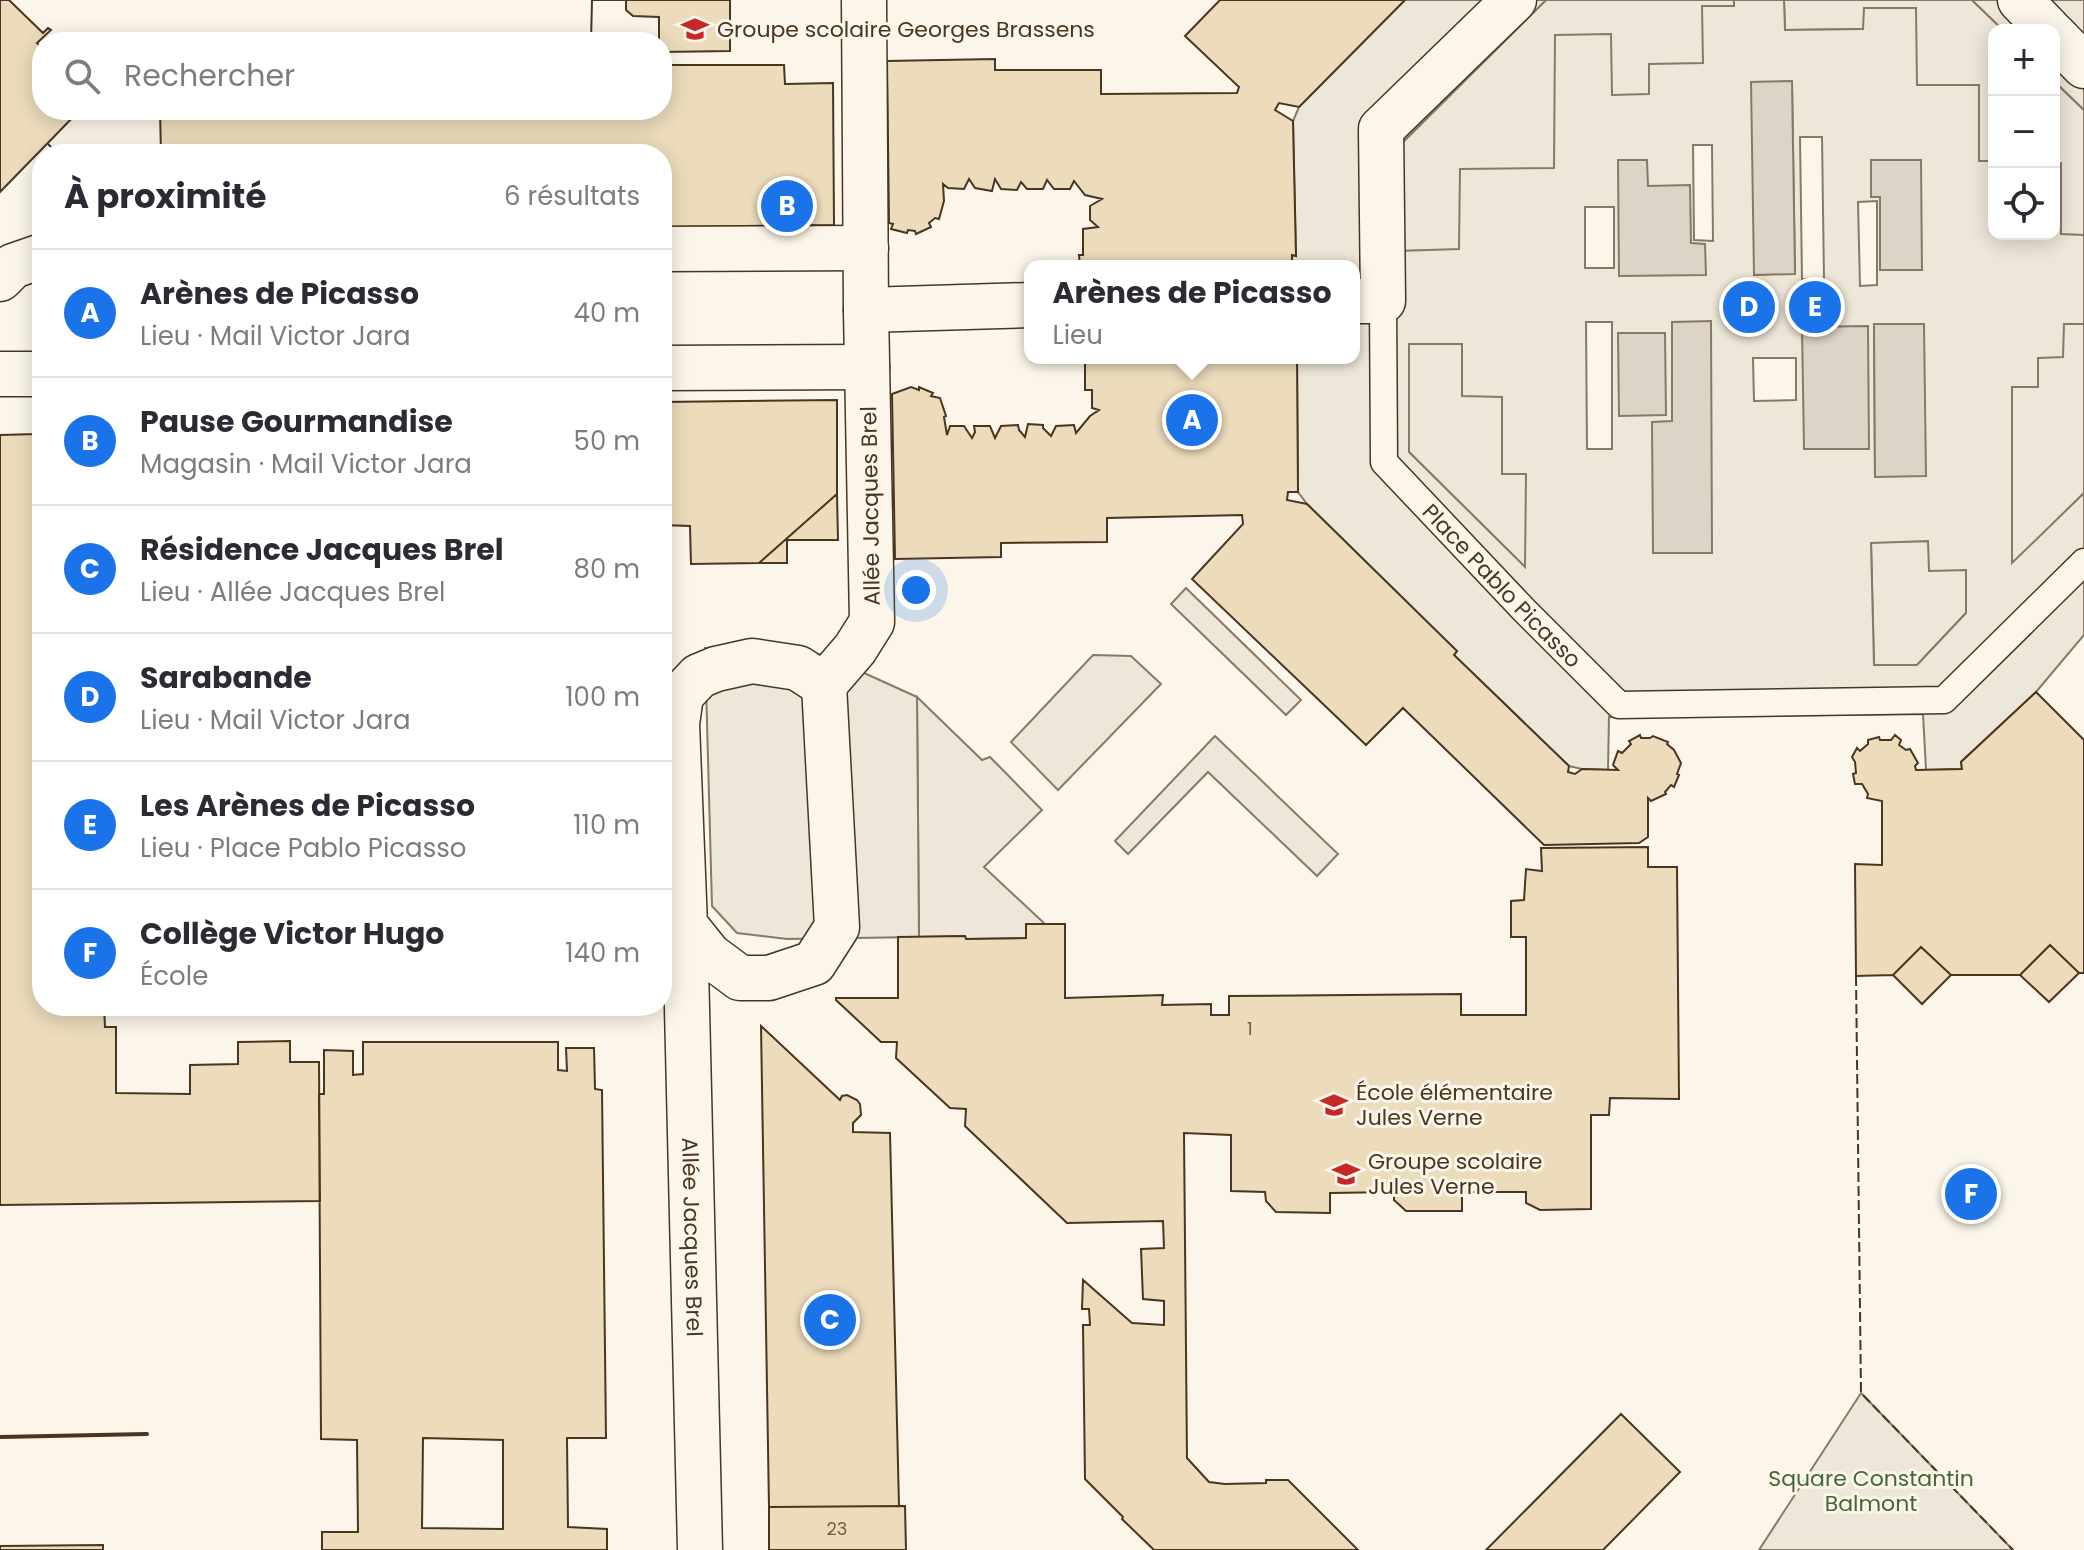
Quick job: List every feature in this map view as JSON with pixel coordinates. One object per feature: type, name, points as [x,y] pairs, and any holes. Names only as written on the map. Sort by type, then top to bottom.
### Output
[{"type":"street","name":"Allée Jacques Brel","points":[[700,1550],[677,907],[677,724],[681,695],[699,676],[716,669],[752,661],[798,668],[824,685],[855,649],[872,622],[864,0]]},
{"type":"street","name":"Place Pablo Picasso","points":[[1368,301],[1381,129],[1514,0]]},
{"type":"street","points":[[2020,0],[2043,24]]},
{"type":"street","points":[[2060,41],[2084,66]]},
{"type":"street","points":[[672,249],[866,248]]},
{"type":"street","points":[[0,279],[13,266],[32,259]]},
{"type":"street","points":[[866,310],[1024,305]]},
{"type":"street","points":[[672,368],[867,367]]},
{"type":"street","points":[[0,374],[32,374]]},
{"type":"street","points":[[677,907],[709,955],[740,978],[769,978],[814,963],[837,927],[824,685]]},
{"type":"lane","name":"Place Pablo Picasso","points":[[1368,301],[1384,462],[1619,705],[1944,700],[2084,562]]},
{"type":"green space","points":[[1546,0],[1734,0],[1734,6],[1703,64],[1650,94],[1554,168],[1459,250],[1398,251],[1397,148]]},
{"type":"green space","points":[[1784,0],[1972,0],[1997,24],[1988,24],[1988,161],[1979,161],[1917,85],[1863,29],[1785,30]]},
{"type":"green space","points":[[2060,87],[2084,110],[2084,235],[2061,235]]},
{"type":"green space","points":[[2064,324],[2084,324],[2084,493],[2012,565],[2012,387]]},
{"type":"green space","points":[[1409,344],[1462,344],[1502,396],[1502,473],[1526,474],[1526,568],[1409,452]]},
{"type":"green space","points":[[1929,541],[1966,570],[1966,613],[1917,665],[1874,665],[1871,542]]},
{"type":"green space","points":[[1186,588],[1301,700],[1286,715],[1171,604]]},
{"type":"green space","points":[[1093,655],[1131,656],[1161,684],[1058,790],[1011,742]]},
{"type":"green space","points":[[917,697],[982,760],[990,757],[1042,810],[984,867],[1045,924],[1026,924],[1026,938],[919,937]]},
{"type":"green space","points":[[1215,736],[1338,854],[1317,876],[1208,772],[1128,854],[1115,841]]},
{"type":"green space","name":"Square Constantin Balmont","points":[[1861,1393],[2013,1550],[1759,1550]]},
{"type":"shaded area","points":[[1405,0],[1546,0],[1397,148],[1398,251],[1459,249],[1460,169],[1554,168],[1555,35],[1611,34],[1612,95],[1649,94],[1649,64],[1703,63],[1702,6],[1734,6],[1734,0],[1784,0],[1785,30],[1863,29],[1864,8],[1916,8],[1917,85],[1979,85],[1979,161],[1988,161],[1988,240],[2060,240],[2060,163],[2061,234],[2084,235],[2084,324],[2064,324],[2063,357],[2038,358],[2038,387],[2012,387],[2012,563],[2084,493],[2084,635],[2036,692],[1961,762],[1962,769],[1926,770],[1923,714],[1609,717],[1608,770],[1569,766],[1454,655],[1457,651],[1298,492],[1297,364],[1360,364],[1360,260],[1292,260],[1292,255],[1296,256],[1293,121],[1299,107]],"holes":[[[1792,82],[1795,273],[1754,275]],[[1800,137],[1822,137],[1824,280],[1802,279]],[[1693,145],[1712,145],[1713,241],[1694,240]],[[1880,197],[1922,270],[1881,270]],[[1877,201],[1877,285],[1860,286],[1858,202]],[[1585,207],[1614,207],[1614,268],[1585,268]],[[1586,322],[1612,322],[1612,449],[1587,449]],[[1924,324],[1875,476],[1874,325]],[[1409,344],[1462,344],[1462,396],[1502,397],[1502,474],[1526,474],[1525,567],[1409,452]],[[1753,358],[1796,358],[1796,400],[1754,401]],[[1653,422],[1672,422],[1653,553]],[[1928,541],[1929,571],[1966,570],[1966,613],[1917,665],[1874,665],[1871,543]]]},
{"type":"shaded area","points":[[1972,0],[2084,0],[2084,110],[2060,87],[2060,24],[1997,24]]},
{"type":"shaded area","points":[[1792,81],[1795,274],[1754,275],[1751,82]]},
{"type":"shaded area","points":[[1618,160],[1647,160],[1648,186],[1690,185],[1691,243],[1705,244],[1706,275],[1619,276]]},
{"type":"shaded area","points":[[1871,160],[1921,160],[1922,270],[1880,270],[1880,197],[1871,197]]},
{"type":"shaded area","points":[[1711,321],[1712,553],[1653,553],[1652,422],[1672,421],[1672,322]]},
{"type":"shaded area","points":[[1874,324],[1924,324],[1926,476],[1875,477]]},
{"type":"shaded area","points":[[1868,326],[1869,449],[1804,449],[1802,327]]},
{"type":"shaded area","points":[[1618,333],[1665,333],[1666,415],[1619,416]]},
{"type":"shaded area","points":[[784,645],[829,657],[917,697],[919,937],[787,939],[737,933],[712,906],[705,648]]},
{"type":"building","points":[[0,0],[9,0],[42,32],[32,32],[32,120],[70,120],[47,144],[32,144],[32,159],[0,192]]},
{"type":"building","name":"Groupe scolaire Georges Brassens","points":[[592,0],[730,0],[730,51],[672,52],[672,32],[591,32]]},
{"type":"building","points":[[592,0],[626,0],[626,10],[633,16],[659,17],[659,32],[591,32]]},
{"type":"building","points":[[1220,0],[1405,0],[1299,107],[1279,103],[1275,110],[1293,121],[1296,256],[1292,255],[1292,260],[1079,260],[1079,255],[1083,255],[1083,229],[1098,227],[1090,220],[1090,206],[1102,199],[1085,195],[1074,181],[1070,189],[1054,189],[1047,180],[1043,189],[1027,189],[1021,182],[1017,190],[1001,189],[995,179],[992,191],[975,188],[969,179],[964,189],[948,188],[943,184],[944,201],[939,219],[935,218],[929,223],[931,227],[916,234],[915,231],[908,230],[907,233],[891,229],[887,61],[995,59],[995,70],[1101,70],[1101,94],[1237,93],[1239,87],[1185,36]]},
{"type":"building","points":[[672,65],[784,65],[785,84],[833,83],[834,225],[672,227],[672,144],[161,144],[160,120],[672,120]]},
{"type":"building","points":[[1085,364],[1297,364],[1298,492],[1288,492],[1287,500],[1307,504],[1457,651],[1454,655],[1569,766],[1568,772],[1575,774],[1582,769],[1618,770],[1613,765],[1618,751],[1622,753],[1631,744],[1629,741],[1640,735],[1641,738],[1653,736],[1668,742],[1681,763],[1679,775],[1674,787],[1671,785],[1666,794],[1651,801],[1648,798],[1648,837],[1639,843],[1544,845],[1403,708],[1366,745],[1192,579],[1243,524],[1242,515],[1107,518],[1107,542],[1001,543],[1001,557],[895,559],[892,394],[911,387],[919,390],[919,387],[933,393],[931,396],[940,398],[946,416],[947,435],[950,426],[964,426],[972,438],[974,426],[990,426],[995,438],[1001,426],[1018,425],[1025,437],[1028,424],[1043,425],[1051,436],[1056,426],[1074,425],[1076,433],[1099,410],[1092,408],[1092,390],[1085,390]]},
{"type":"building","points":[[837,400],[837,494],[759,563],[691,564],[690,526],[672,525],[672,402]]},
{"type":"building","points":[[32,434],[32,1016],[104,1016],[105,1027],[116,1027],[116,1093],[190,1094],[190,1065],[238,1064],[238,1042],[290,1041],[290,1062],[319,1062],[320,1201],[0,1205],[0,435]]},
{"type":"building","points":[[837,494],[838,540],[787,540],[787,563],[759,563]]},
{"type":"building","points":[[2036,692],[2084,740],[2084,973],[2079,973],[2050,945],[2020,975],[1951,975],[1921,947],[1893,975],[1856,976],[1855,864],[1882,865],[1882,801],[1867,798],[1862,784],[1855,784],[1855,762],[1852,757],[1857,748],[1860,751],[1868,740],[1879,737],[1880,740],[1891,740],[1895,735],[1901,740],[1899,745],[1910,749],[1918,763],[1916,770],[1962,769],[1961,762]]},
{"type":"building","points":[[1648,847],[1648,867],[1677,867],[1679,1099],[1610,1098],[1609,1115],[1591,1115],[1591,1209],[1540,1210],[1526,1203],[1526,1192],[1462,1192],[1462,1211],[1406,1211],[1394,1200],[1394,1192],[1330,1193],[1330,1213],[1276,1212],[1266,1201],[1265,1192],[1231,1191],[1231,1135],[1184,1133],[1187,1458],[1209,1482],[1266,1483],[1266,1480],[1288,1480],[1358,1550],[1154,1550],[1085,1479],[1083,1325],[1090,1325],[1089,1309],[1082,1309],[1083,1280],[1132,1323],[1164,1325],[1164,1301],[1143,1299],[1141,1249],[1164,1248],[1163,1221],[1067,1223],[965,1126],[966,1109],[950,1108],[896,1058],[897,1042],[881,1042],[836,998],[898,998],[898,937],[1026,938],[1026,924],[1065,924],[1065,998],[1163,995],[1162,1005],[1211,1004],[1211,1015],[1229,1015],[1229,996],[1461,994],[1461,1015],[1526,1015],[1526,937],[1511,937],[1511,901],[1524,900],[1526,869],[1542,871],[1541,848]]},
{"type":"building","points":[[2050,945],[2079,973],[2049,1002],[2020,975]]},
{"type":"building","points":[[1921,947],[1951,975],[1922,1004],[1893,975]]},
{"type":"building","points":[[761,1026],[840,1100],[847,1095],[857,1100],[861,1115],[853,1123],[853,1132],[890,1133],[899,1506],[769,1507]]},
{"type":"building","points":[[363,1042],[558,1042],[558,1070],[567,1071],[566,1048],[594,1048],[595,1089],[602,1090],[606,1438],[567,1438],[568,1527],[607,1529],[607,1550],[322,1550],[322,1532],[358,1532],[357,1440],[321,1439],[319,1094],[324,1094],[324,1050],[353,1051],[353,1075],[363,1074]],"holes":[[[423,1438],[503,1440],[503,1529],[422,1528]]]},
{"type":"building","points":[[1621,1414],[1680,1472],[1603,1550],[1486,1550]]},
{"type":"building","points":[[905,1506],[906,1550],[769,1550],[769,1507]]},
{"type":"building","points":[[103,1545],[103,1550],[0,1550],[0,1546]]},
{"type":"fence","points":[[1856,976],[1861,1393],[2013,1550]]},
{"type":"wall","points":[[0,1437],[147,1434]]},
{"type":"place","name":"Groupe scolaire Georges Brassens","points":[[695,29]]},
{"type":"place","name":"Pause Gourmandise","points":[[787,206]]},
{"type":"place","name":"Sarabande","points":[[1749,307]]},
{"type":"place","name":"Les Arènes de Picasso","points":[[1815,307]]},
{"type":"place","name":"Arènes de Picasso","points":[[1192,420]]},
{"type":"place","name":"École élémentaire Jules Verne","points":[[1334,1105]]},
{"type":"place","name":"Groupe scolaire Jules Verne","points":[[1346,1174]]},
{"type":"place","name":"Collège Victor Hugo","points":[[1971,1194]]},
{"type":"place","name":"Résidence Jacques Brel","points":[[830,1320]]}]
